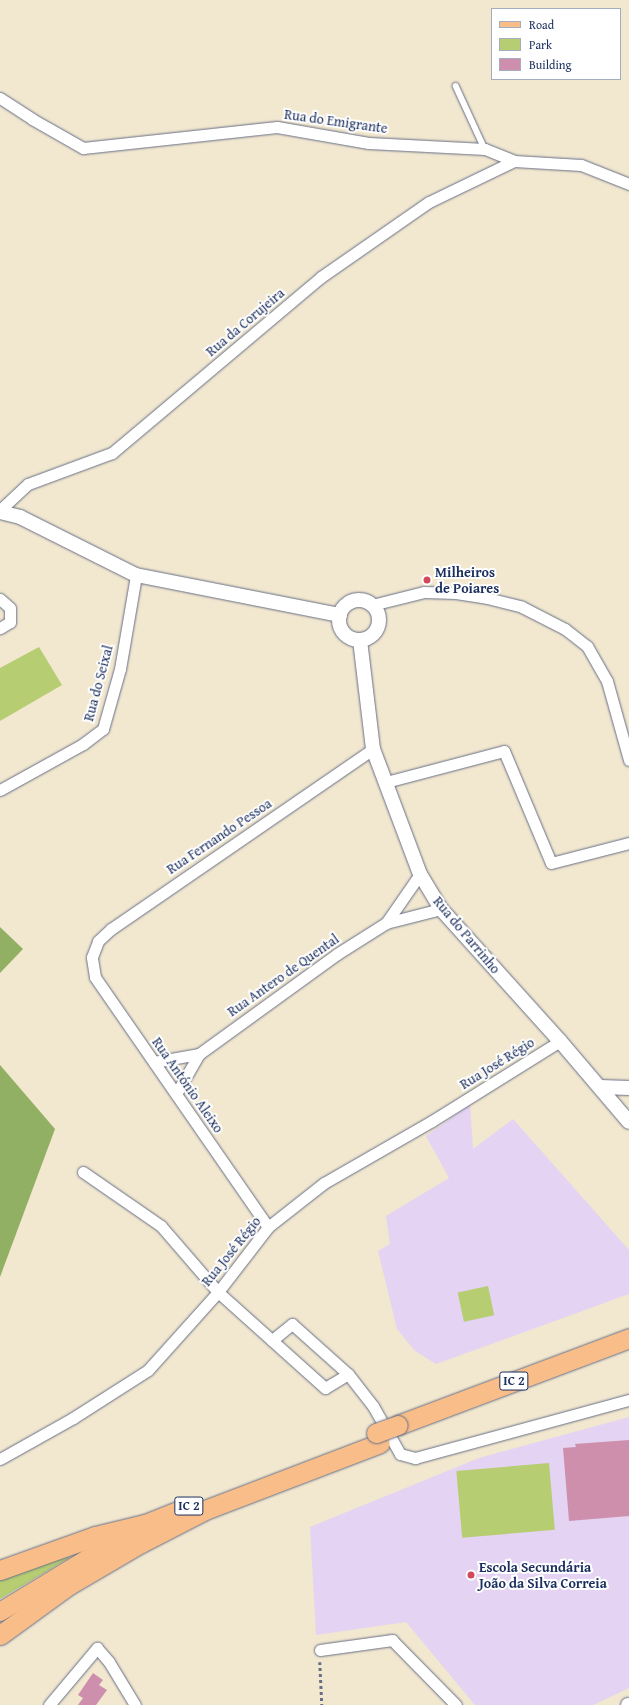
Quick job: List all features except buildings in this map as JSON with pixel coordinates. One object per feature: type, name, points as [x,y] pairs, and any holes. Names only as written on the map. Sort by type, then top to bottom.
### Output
[{"type":"highway","name":"IC 2","points":[[400,1430],[629,1338]]},
{"type":"highway","name":"IC 2","points":[[0,1570],[95,1536],[145,1524],[400,1430],[629,1350]]},
{"type":"highway","name":"IC 2","points":[[0,1635],[69,1585],[141,1543],[205,1510],[378,1438]]},
{"type":"main road","points":[[0,1612],[145,1524]]},
{"type":"main road","points":[[0,1627],[69,1585]]},
{"type":"street","name":"Rua do Emigrante","points":[[0,98],[32,119],[83,148],[277,127],[369,143],[485,149],[514,161],[581,165],[629,184]]},
{"type":"street","name":"Rua da Corujeira","points":[[0,511],[28,484],[112,453],[321,277],[429,202],[514,161]]},
{"type":"street","points":[[0,511],[20,517],[136,575],[340,615]]},
{"type":"street","name":"Rua do Seixal","points":[[1,788],[83,744],[103,729],[120,669],[136,575]]},
{"type":"street","points":[[372,605],[424,592],[456,593],[487,598],[522,607],[565,630],[587,646],[607,681],[629,760]]},
{"type":"street","points":[[0,599],[10,608],[10,622],[0,628]]},
{"type":"street","points":[[353,601],[366,602],[372,605],[379,617],[378,624],[372,635],[360,640],[344,632],[340,615],[347,604],[353,601]]},
{"type":"street","name":"Rua do Parrinho","points":[[360,640],[373,749],[386,782],[394,810],[420,874],[441,909],[560,1041],[629,1122]]},
{"type":"street","name":"Rua Fernando Pessoa","points":[[92,957],[98,941],[111,929],[373,749]]},
{"type":"street","points":[[386,782],[504,751],[551,863],[629,843]]},
{"type":"street","name":"Rua Antero de Quental","points":[[386,923],[420,874]]},
{"type":"street","name":"Rua Antero de Quental","points":[[176,1094],[199,1054],[332,958],[386,923],[441,909]]},
{"type":"street","name":"Rua António Aleixo","points":[[92,957],[96,977],[268,1227]]},
{"type":"street","name":"Rua José Régio","points":[[0,1460],[73,1418],[148,1370],[218,1292],[268,1227],[324,1183],[432,1121],[560,1041]]},
{"type":"street","name":"Rua Antero de Quental","points":[[154,1062],[199,1054]]},
{"type":"street","points":[[600,1087],[629,1088]]},
{"type":"street","points":[[83,1172],[161,1226],[218,1292],[325,1388],[348,1374]]},
{"type":"street","points":[[272,1340],[292,1324],[348,1374],[373,1406],[400,1454],[416,1458],[629,1400]]},
{"type":"street","points":[[320,1650],[392,1640],[456,1705]]},
{"type":"street","points":[[49,1705],[97,1648],[109,1662],[135,1705]]},
{"type":"lane","points":[[456,86],[485,149]]},
{"type":"path","points":[[320,1650],[322,1705]]},
{"type":"shaded area","points":[[470,1105],[473,1149],[513,1119],[629,1250],[629,1294],[436,1364],[415,1351],[397,1329],[378,1251],[390,1244],[386,1216],[449,1178],[426,1136]]},
{"type":"shaded area","name":"Escola Secundária João da Silva Correia","points":[[629,1417],[629,1688],[593,1705],[475,1705],[406,1622],[316,1635],[310,1527],[479,1458]]},
{"type":"green space","points":[[39,647],[62,685],[0,721],[0,668]]},
{"type":"green space","points":[[0,927],[23,949],[0,973]]},
{"type":"green space","points":[[0,1065],[55,1129],[0,1277]]},
{"type":"green space","points":[[488,1286],[494,1315],[464,1322],[458,1292]]},
{"type":"green space","points":[[549,1463],[555,1530],[462,1538],[456,1471]]},
{"type":"green space","points":[[67,1552],[69,1558],[0,1599],[0,1576]]},
{"type":"place","name":"Milheiros de Poiares","points":[[427,580]]},
{"type":"place","name":"Escola Secundária João da Silva Correia","points":[[471,1575]]}]
